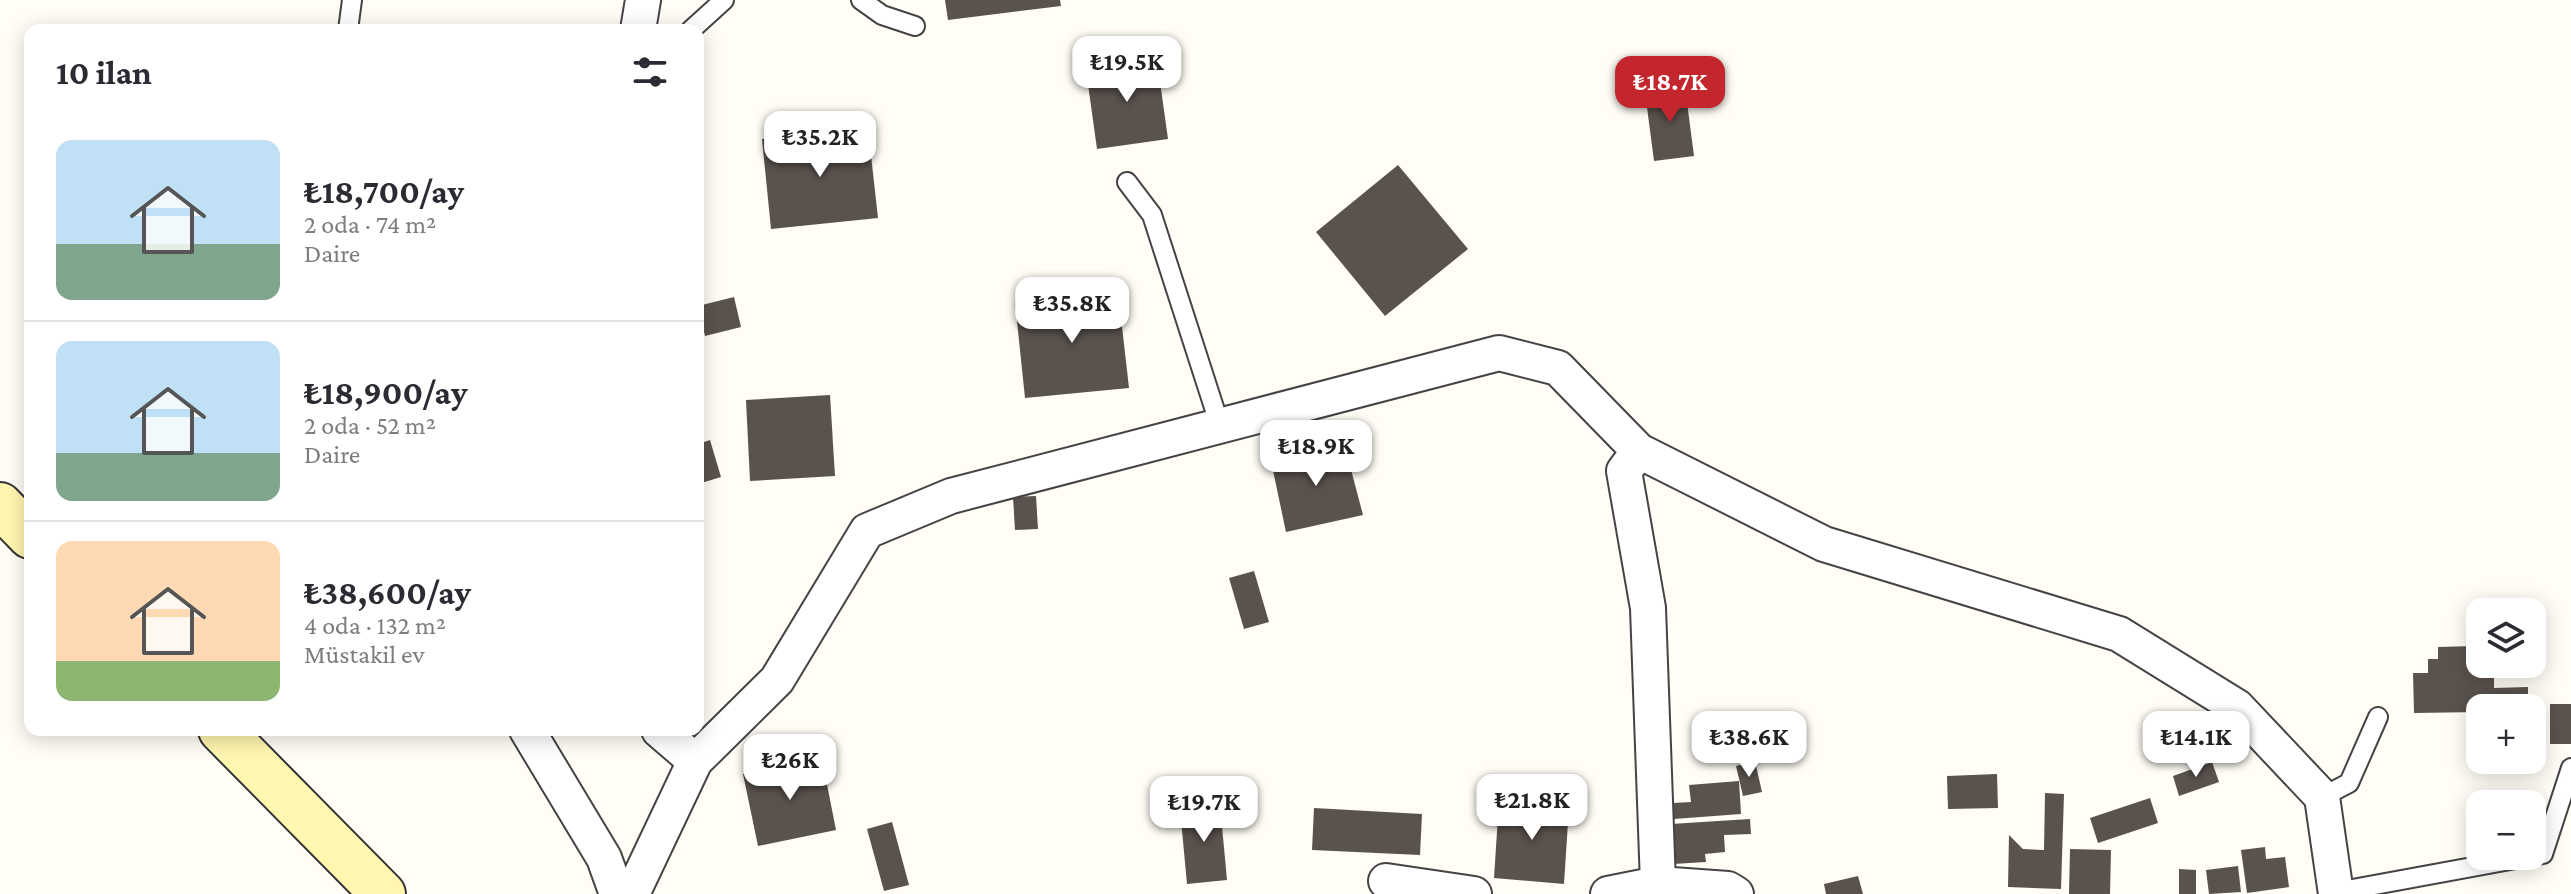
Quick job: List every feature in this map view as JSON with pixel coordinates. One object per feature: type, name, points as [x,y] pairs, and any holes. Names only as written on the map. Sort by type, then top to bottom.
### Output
[{"type":"main road","points":[[0,505],[24,530]]},
{"type":"main road","points":[[227,736],[383,894]]},
{"type":"street","points":[[639,24],[643,0]]},
{"type":"street","points":[[632,894],[695,761],[777,680],[867,531],[951,496],[1499,353],[1558,368],[1639,451],[1824,544],[2119,634],[2237,707],[2322,797],[2336,893]]},
{"type":"street","points":[[1639,451],[1624,471],[1648,608],[1658,884]]},
{"type":"street","points":[[531,736],[604,858],[617,894]]},
{"type":"street","points":[[666,736],[695,761]]},
{"type":"street","points":[[1608,894],[1658,884],[1728,889],[1736,894]]},
{"type":"street","points":[[1407,887],[1474,894]]},
{"type":"lane","points":[[349,24],[352,0]]},
{"type":"lane","points":[[698,24],[724,0]]},
{"type":"lane","points":[[861,0],[882,15],[915,26]]},
{"type":"lane","points":[[1127,182],[1152,215],[1220,426]]},
{"type":"lane","points":[[2322,797],[2349,783],[2378,717]]},
{"type":"lane","points":[[2336,893],[2543,854],[2571,768]]},
{"type":"building","points":[[945,0],[1060,0],[1061,6],[948,20]]},
{"type":"building","points":[[1157,60],[1168,139],[1097,149],[1086,70]]},
{"type":"building","points":[[1685,87],[1694,156],[1654,161],[1645,92]]},
{"type":"building","points":[[868,128],[878,218],[771,229],[762,139]]},
{"type":"building","points":[[1398,165],[1468,249],[1385,316],[1316,232]]},
{"type":"building","points":[[1118,291],[1129,388],[1025,398],[1015,302]]},
{"type":"building","points":[[734,297],[741,327],[705,336],[704,304]]},
{"type":"building","points":[[830,395],[835,476],[750,481],[746,400]]},
{"type":"building","points":[[710,440],[721,477],[704,482],[704,442]]},
{"type":"building","points":[[1344,443],[1363,515],[1286,532],[1271,461]]},
{"type":"building","points":[[1036,496],[1038,529],[1015,530],[1013,497]]},
{"type":"building","points":[[1254,571],[1269,622],[1244,629],[1229,578]]},
{"type":"building","points":[[2466,646],[2466,678],[2494,678],[2494,688],[2528,687],[2528,694],[2466,694],[2466,712],[2414,713],[2413,673],[2428,673],[2428,659],[2438,659],[2438,647]]},
{"type":"building","points":[[2550,704],[2571,704],[2571,744],[2550,744]]},
{"type":"building","points":[[822,759],[836,830],[758,846],[743,774]]},
{"type":"building","points":[[1755,761],[1762,792],[1743,796],[1736,766]]},
{"type":"building","points":[[2212,762],[2219,782],[2179,796],[2173,776]]},
{"type":"building","points":[[1997,774],[1998,808],[1948,809],[1947,776]]},
{"type":"building","points":[[1739,781],[1741,814],[1674,819],[1673,803],[1691,802],[1689,785]]},
{"type":"building","points":[[2045,793],[2064,794],[2061,889],[2008,887],[2009,835],[2023,849],[2044,850]]},
{"type":"building","points":[[2150,798],[2158,823],[2098,843],[2090,818]]},
{"type":"building","points":[[1499,801],[1569,807],[1564,884],[1494,878]]},
{"type":"building","points":[[1220,805],[1227,880],[1187,884],[1180,809]]},
{"type":"building","points":[[1314,808],[1422,814],[1420,855],[1312,850]]},
{"type":"building","points":[[1750,819],[1751,834],[1724,835],[1725,852],[1705,854],[1706,862],[1673,864],[1671,824]]},
{"type":"building","points":[[892,822],[909,885],[884,891],[867,829]]},
{"type":"building","points":[[2265,847],[2266,859],[2285,857],[2289,887],[2247,893],[2241,850]]},
{"type":"building","points":[[2070,849],[2111,850],[2110,894],[2069,894]]},
{"type":"building","points":[[2238,866],[2241,892],[2209,894],[2206,870]]},
{"type":"building","points":[[2179,869],[2196,870],[2196,894],[2179,894]]},
{"type":"building","points":[[1858,876],[1863,894],[1826,894],[1824,884]]}]
